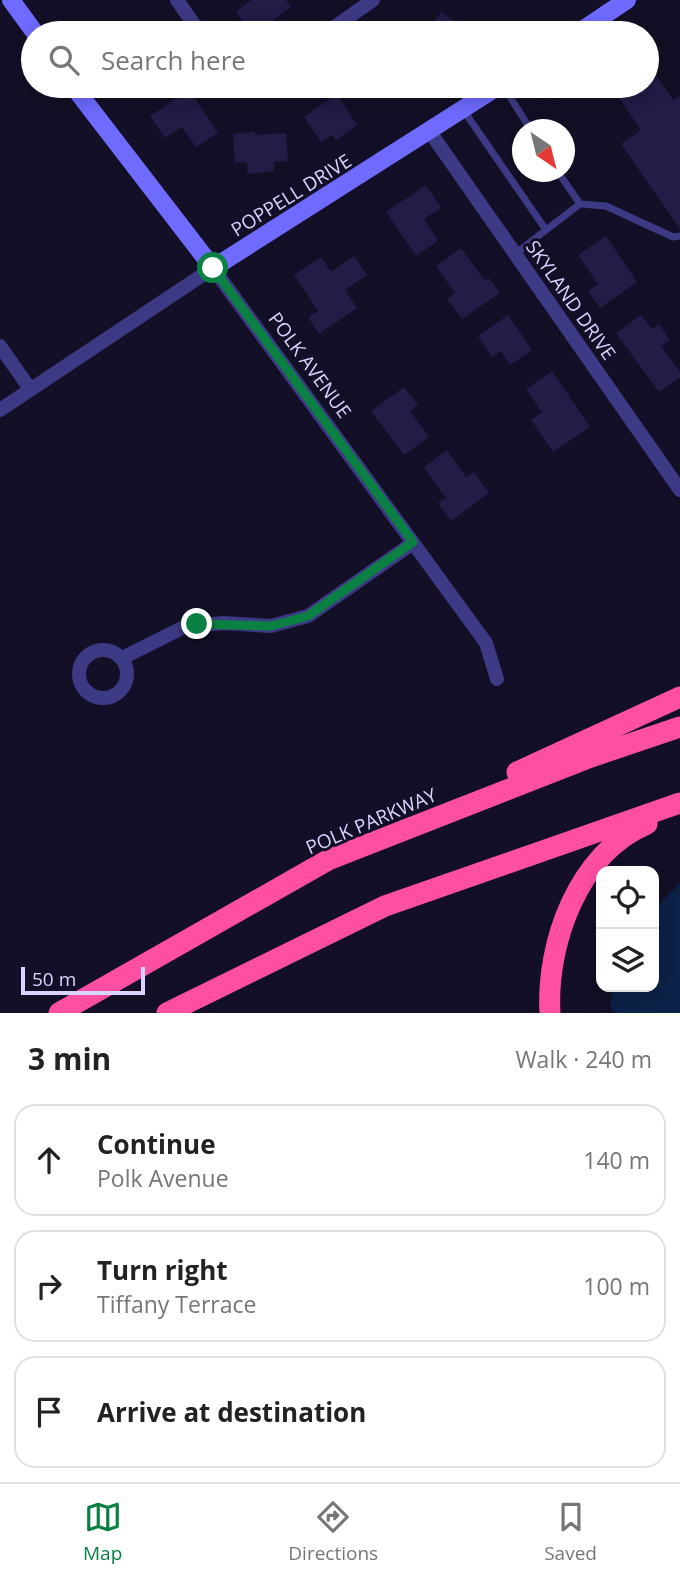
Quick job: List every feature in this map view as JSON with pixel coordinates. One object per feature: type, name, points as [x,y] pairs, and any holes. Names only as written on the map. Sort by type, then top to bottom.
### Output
[{"type":"highway","points":[[328,860],[680,697]]},
{"type":"highway","name":"POLK PARKWAY","points":[[59,1013],[328,860],[591,757],[680,727]]},
{"type":"highway","points":[[167,1013],[385,906],[680,803]]},
{"type":"highway","points":[[550,1013],[548,987],[563,918],[576,892],[602,858],[632,830],[680,810]]},
{"type":"street","points":[[11,0],[26,21]]},
{"type":"street","points":[[177,0],[192,21]]},
{"type":"street","points":[[343,21],[372,0]]},
{"type":"street","points":[[596,21],[627,0]]},
{"type":"street","name":"POLK AVENUE","points":[[82,98],[213,268],[486,643],[497,679]]},
{"type":"street","name":"POPPELL DRIVE","points":[[0,410],[213,268],[482,98]]},
{"type":"street","name":"SKYLAND DRIVE","points":[[430,132],[680,490]]},
{"type":"street","points":[[0,346],[30,389]]},
{"type":"street","points":[[122,658],[184,627],[223,623],[271,626],[308,616],[413,542]]},
{"type":"lane","points":[[509,98],[524,119]]},
{"type":"lane","points":[[464,110],[547,230]]},
{"type":"lane","points":[[565,182],[580,204]]},
{"type":"lane","points":[[515,254],[580,204],[606,206],[673,237],[680,236]]},
{"type":"water","points":[[680,883],[680,1013],[616,1013],[610,1007],[612,992],[659,992],[659,905]]},
{"type":"building","points":[[251,0],[286,0],[291,7],[273,21],[243,21],[236,12]]},
{"type":"building","points":[[441,12],[454,21],[435,21]]},
{"type":"building","points":[[659,80],[673,100],[680,96],[680,229],[621,144],[641,130],[619,98],[659,98]]},
{"type":"building","points":[[177,98],[194,98],[218,133],[196,147],[182,127],[165,138],[150,116]]},
{"type":"building","points":[[331,98],[340,98],[357,125],[336,140],[332,135],[321,142],[304,117]]},
{"type":"building","points":[[255,132],[255,135],[286,133],[288,161],[274,162],[274,171],[248,174],[247,162],[235,163],[233,134]]},
{"type":"building","points":[[426,185],[441,208],[424,219],[438,241],[416,256],[386,212]]},
{"type":"building","points":[[606,236],[637,282],[600,308],[588,291],[598,284],[578,255]]},
{"type":"building","points":[[461,248],[485,281],[489,278],[500,293],[462,319],[447,299],[455,293],[436,266]]},
{"type":"building","points":[[354,256],[367,275],[345,290],[357,308],[319,334],[308,317],[318,311],[294,275],[321,257],[331,272]]},
{"type":"building","points":[[508,315],[532,350],[510,365],[501,351],[492,357],[478,336]]},
{"type":"building","points":[[641,315],[652,329],[659,324],[670,340],[661,346],[680,372],[680,377],[659,392],[616,333]]},
{"type":"building","points":[[552,371],[590,427],[553,452],[531,420],[542,412],[526,389]]},
{"type":"building","points":[[404,387],[418,405],[410,411],[429,437],[404,455],[371,411]]},
{"type":"building","points":[[447,450],[466,477],[474,472],[489,493],[451,521],[438,503],[446,498],[424,467]]},
{"type":"route","points":[[197,624],[271,626],[308,616],[413,542],[213,268]]}]
